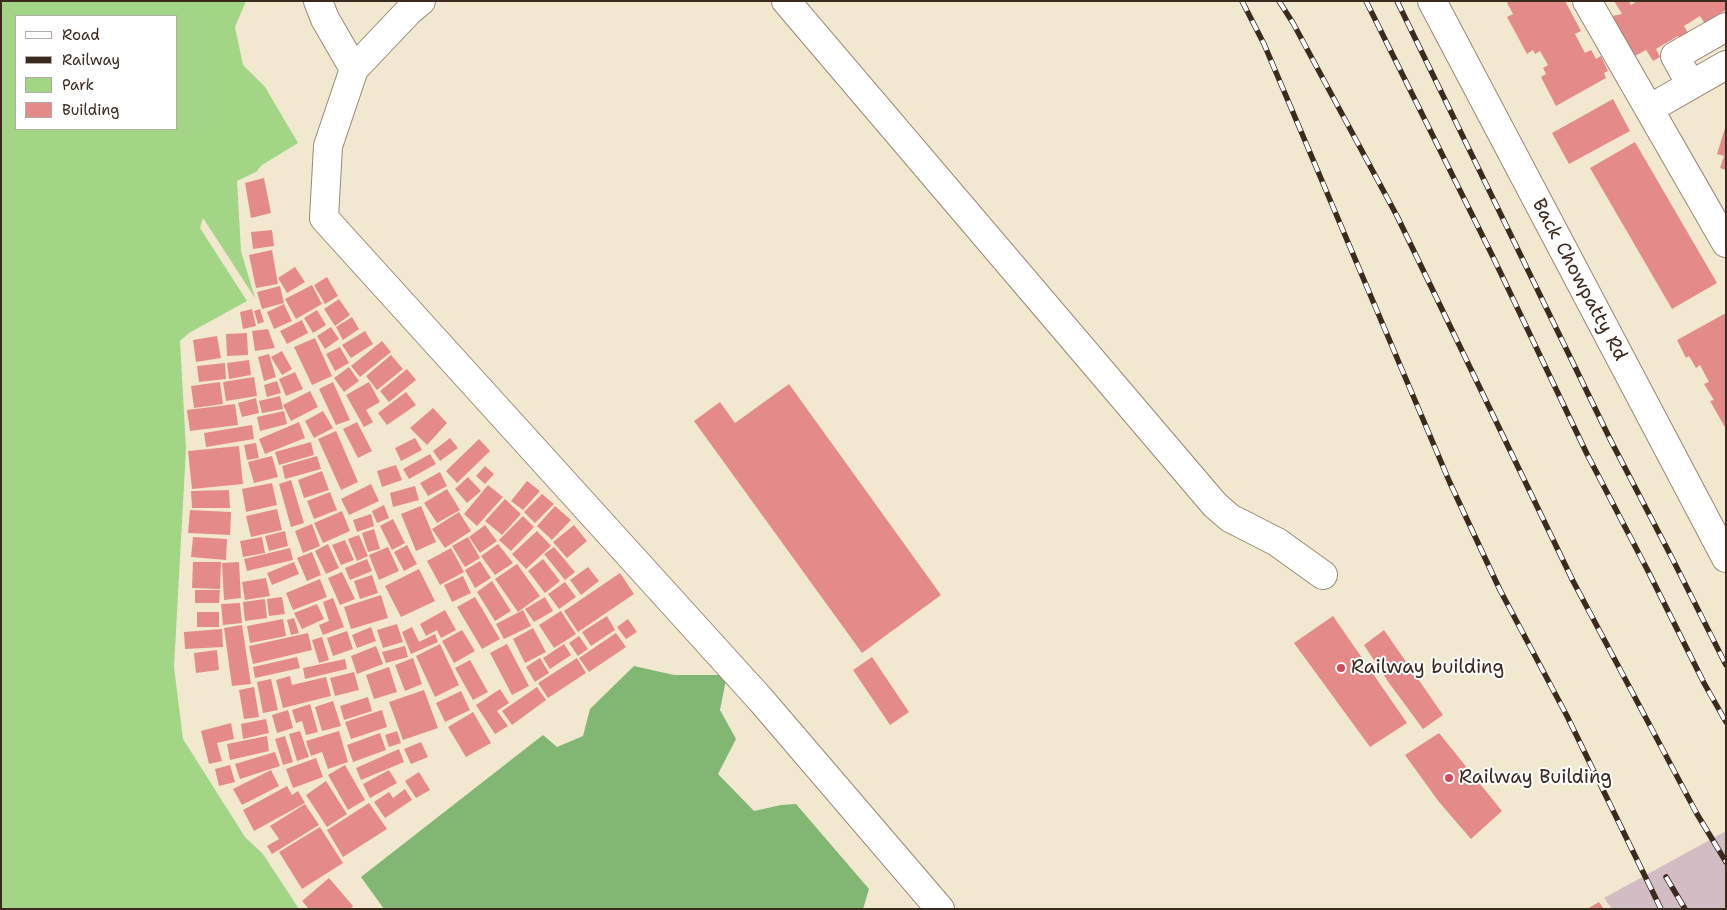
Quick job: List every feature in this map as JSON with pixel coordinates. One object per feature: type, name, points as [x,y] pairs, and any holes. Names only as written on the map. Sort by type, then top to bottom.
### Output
[{"type":"street","points":[[318,1],[325,19],[354,69]]},
{"type":"street","points":[[421,1],[409,11],[354,69],[328,146],[324,218],[761,700],[940,909]]},
{"type":"street","points":[[786,1],[1215,506],[1230,518],[1277,542],[1323,574]]},
{"type":"street","name":"Back Chowpatty Rd","points":[[1432,1],[1726,558]]},
{"type":"street","points":[[1588,1],[1726,243]]},
{"type":"street","points":[[1691,85],[1675,56],[1726,27]]},
{"type":"street","points":[[1648,109],[1726,65]]},
{"type":"shaded area","points":[[1726,831],[1726,909],[1612,909],[1604,898]]},
{"type":"green space","points":[[1,1],[246,1],[235,27],[243,65],[265,87],[298,143],[262,165],[256,172],[237,181],[241,251],[255,298],[203,218],[200,228],[247,301],[189,333],[180,341],[186,449],[174,667],[183,739],[245,837],[263,854],[299,909],[1,909]]},
{"type":"green space","points":[[634,666],[674,675],[727,675],[720,710],[736,739],[718,774],[754,811],[796,804],[869,889],[863,909],[384,909],[361,877],[543,735],[557,747],[583,736],[590,709]]},
{"type":"building","points":[[1510,1],[1565,1],[1581,31],[1575,34],[1585,53],[1591,50],[1596,59],[1601,56],[1608,71],[1604,73],[1606,78],[1556,106],[1541,77],[1546,74],[1543,68],[1548,65],[1540,51],[1535,54],[1533,50],[1527,54],[1507,17],[1513,14],[1507,3]]},
{"type":"building","points":[[1614,1],[1629,1],[1631,5],[1637,1],[1726,1],[1726,10],[1714,17],[1718,23],[1708,29],[1700,16],[1684,26],[1691,38],[1682,43],[1678,36],[1656,49],[1660,57],[1653,61],[1646,50],[1635,56],[1612,16],[1622,14]]},
{"type":"building","points":[[1613,99],[1630,131],[1569,164],[1552,133]]},
{"type":"building","points":[[1725,128],[1726,170],[1720,168],[1724,156],[1717,154]]},
{"type":"building","points":[[1635,142],[1717,283],[1672,309],[1590,168]]},
{"type":"building","points":[[264,178],[271,213],[251,218],[245,183]]},
{"type":"building","points":[[272,230],[274,246],[253,249],[251,232]]},
{"type":"building","points":[[272,250],[278,284],[256,288],[249,255]]},
{"type":"building","points":[[295,267],[305,282],[287,293],[278,278]]},
{"type":"building","points":[[327,277],[338,296],[325,304],[314,285]]},
{"type":"building","points":[[312,285],[322,304],[296,319],[285,299]]},
{"type":"building","points":[[280,286],[284,303],[262,309],[257,292]]},
{"type":"building","points":[[339,299],[350,315],[335,326],[324,309]]},
{"type":"building","points":[[284,304],[292,321],[274,329],[267,312]]},
{"type":"building","points":[[252,309],[256,326],[243,329],[240,312]]},
{"type":"building","points":[[260,309],[264,322],[258,324],[254,311]]},
{"type":"building","points":[[317,310],[326,325],[313,333],[304,318]]},
{"type":"building","points":[[1726,313],[1726,429],[1710,401],[1714,400],[1704,384],[1709,382],[1700,365],[1696,368],[1689,356],[1686,358],[1677,340]]},
{"type":"building","points":[[352,317],[359,329],[343,340],[336,327]]},
{"type":"building","points":[[302,320],[308,333],[287,344],[280,331]]},
{"type":"building","points":[[331,327],[339,339],[325,349],[317,336]]},
{"type":"building","points":[[268,329],[275,348],[255,351],[252,331]]},
{"type":"building","points":[[365,331],[373,344],[351,358],[342,345]]},
{"type":"building","points":[[247,333],[248,355],[227,356],[226,334]]},
{"type":"building","points":[[217,336],[221,358],[196,362],[193,340]]},
{"type":"building","points":[[315,338],[332,376],[312,385],[294,347]]},
{"type":"building","points":[[382,341],[391,352],[360,377],[351,366]]},
{"type":"building","points":[[340,347],[349,363],[335,371],[326,354]]},
{"type":"building","points":[[282,351],[292,369],[282,375],[271,357]]},
{"type":"building","points":[[269,354],[276,377],[264,381],[258,357]]},
{"type":"building","points":[[391,355],[403,369],[377,390],[366,376]]},
{"type":"building","points":[[249,360],[251,375],[229,379],[227,363]]},
{"type":"building","points":[[225,363],[226,379],[199,382],[197,366]]},
{"type":"building","points":[[349,367],[359,381],[344,392],[334,378]]},
{"type":"building","points":[[407,369],[416,380],[389,402],[380,391]]},
{"type":"building","points":[[295,372],[303,389],[286,396],[279,379]]},
{"type":"building","points":[[254,377],[257,396],[226,401],[223,382]]},
{"type":"building","points":[[277,381],[281,393],[267,397],[264,385]]},
{"type":"building","points":[[220,382],[223,404],[194,408],[191,386]]},
{"type":"building","points":[[333,382],[350,420],[336,425],[319,389]]},
{"type":"building","points":[[369,382],[380,402],[366,410],[373,422],[364,427],[346,395]]},
{"type":"building","points":[[789,384],[941,595],[862,653],[694,421],[720,402],[735,423]]},
{"type":"building","points":[[310,391],[318,407],[291,421],[283,405]]},
{"type":"building","points":[[406,392],[416,405],[387,425],[378,413]]},
{"type":"building","points":[[280,396],[283,409],[262,413],[259,401]]},
{"type":"building","points":[[256,398],[259,413],[242,417],[238,403]]},
{"type":"building","points":[[235,404],[238,425],[190,431],[187,410]]},
{"type":"building","points":[[433,408],[447,423],[427,445],[410,428]]},
{"type":"building","points":[[284,411],[287,424],[260,431],[257,417]]},
{"type":"building","points":[[323,411],[333,428],[314,438],[305,421]]},
{"type":"building","points":[[299,422],[305,438],[265,454],[259,439]]},
{"type":"building","points":[[357,422],[372,451],[358,458],[343,429]]},
{"type":"building","points":[[252,425],[254,439],[206,447],[204,433]]},
{"type":"building","points":[[336,431],[358,482],[341,490],[318,439]]},
{"type":"building","points":[[415,438],[422,450],[401,461],[395,448]]},
{"type":"building","points":[[450,438],[458,448],[440,461],[433,451]]},
{"type":"building","points":[[479,439],[490,451],[457,483],[446,471]]},
{"type":"building","points":[[311,442],[314,455],[279,465],[275,452]]},
{"type":"building","points":[[256,443],[259,458],[247,460],[244,445]]},
{"type":"building","points":[[239,446],[243,484],[192,489],[188,451]]},
{"type":"building","points":[[430,454],[436,464],[409,479],[403,469]]},
{"type":"building","points":[[272,456],[278,477],[254,483],[248,462]]},
{"type":"building","points":[[317,456],[321,469],[285,479],[282,466]]},
{"type":"building","points":[[396,465],[402,480],[382,487],[377,471]]},
{"type":"building","points":[[485,466],[494,474],[485,484],[476,476]]},
{"type":"building","points":[[322,471],[329,490],[304,498],[298,480]]},
{"type":"building","points":[[440,472],[447,486],[428,496],[420,483]]},
{"type":"building","points":[[468,477],[481,491],[467,503],[455,489]]},
{"type":"building","points":[[291,480],[304,523],[291,527],[279,484]]},
{"type":"building","points":[[527,481],[540,491],[523,510],[511,501]]},
{"type":"building","points":[[272,483],[277,505],[246,512],[242,489]]},
{"type":"building","points":[[371,484],[379,501],[349,515],[341,499]]},
{"type":"building","points":[[488,485],[503,497],[477,526],[464,514]]},
{"type":"building","points":[[415,486],[419,500],[393,507],[390,493]]},
{"type":"building","points":[[447,489],[460,510],[437,523],[424,503]]},
{"type":"building","points":[[229,490],[230,508],[192,508],[191,491]]},
{"type":"building","points":[[330,492],[337,510],[314,519],[307,501]]},
{"type":"building","points":[[542,494],[554,504],[535,523],[524,512]]},
{"type":"building","points":[[505,499],[521,514],[502,535],[485,521]]},
{"type":"building","points":[[384,505],[389,518],[377,523],[372,511]]},
{"type":"building","points":[[421,506],[436,542],[416,551],[401,514]]},
{"type":"building","points":[[555,506],[571,520],[552,540],[537,526]]},
{"type":"building","points":[[277,509],[282,530],[251,537],[246,516]]},
{"type":"building","points":[[190,510],[231,512],[230,535],[188,533]]},
{"type":"building","points":[[342,511],[350,531],[323,543],[314,523]]},
{"type":"building","points":[[459,512],[471,531],[445,548],[432,529]]},
{"type":"building","points":[[371,514],[374,526],[357,532],[353,520]]},
{"type":"building","points":[[523,516],[534,527],[511,551],[499,540]]},
{"type":"building","points":[[393,519],[405,543],[392,550],[380,526]]},
{"type":"building","points":[[312,524],[320,546],[303,553],[295,531]]},
{"type":"building","points":[[485,525],[497,541],[480,553],[469,537]]},
{"type":"building","points":[[574,525],[587,541],[567,558],[553,542]]},
{"type":"building","points":[[374,529],[380,549],[368,552],[362,533]]},
{"type":"building","points":[[285,531],[288,546],[269,551],[265,536]]},
{"type":"building","points":[[537,531],[551,546],[526,569],[512,554]]},
{"type":"building","points":[[359,535],[368,556],[357,561],[348,539]]},
{"type":"building","points":[[193,537],[227,539],[226,560],[191,557]]},
{"type":"building","points":[[262,537],[265,553],[243,557],[240,541]]},
{"type":"building","points":[[468,537],[480,558],[465,567],[452,546]]},
{"type":"building","points":[[345,540],[354,560],[341,565],[332,545]]},
{"type":"building","points":[[328,544],[339,568],[326,574],[315,551]]},
{"type":"building","points":[[498,544],[513,563],[495,575],[481,556]]},
{"type":"building","points":[[407,545],[417,564],[404,571],[394,552]]},
{"type":"building","points":[[388,547],[399,571],[379,580],[369,555]]},
{"type":"building","points":[[554,547],[575,572],[565,580],[544,554]]},
{"type":"building","points":[[290,548],[293,560],[247,571],[244,559]]},
{"type":"building","points":[[451,548],[464,572],[440,585],[427,561]]},
{"type":"building","points":[[312,552],[321,575],[307,581],[297,558]]},
{"type":"building","points":[[367,559],[372,571],[350,580],[345,568]]},
{"type":"building","points":[[543,559],[560,581],[545,593],[528,571]]},
{"type":"building","points":[[480,561],[491,578],[475,588],[465,570]]},
{"type":"building","points":[[193,562],[221,562],[220,589],[192,588]]},
{"type":"building","points":[[239,562],[241,598],[224,600],[222,563]]},
{"type":"building","points":[[294,562],[299,574],[272,585],[267,573]]},
{"type":"building","points":[[517,564],[540,596],[518,612],[495,579]]},
{"type":"building","points":[[588,567],[599,581],[581,595],[570,580]]},
{"type":"building","points":[[419,569],[435,601],[401,617],[385,586]]},
{"type":"building","points":[[342,572],[355,599],[340,605],[328,578]]},
{"type":"building","points":[[620,573],[634,594],[578,632],[564,611]]},
{"type":"building","points":[[372,575],[378,593],[360,599],[354,581]]},
{"type":"building","points":[[463,576],[471,593],[452,602],[444,585]]},
{"type":"building","points":[[266,578],[270,596],[245,600],[242,582]]},
{"type":"building","points":[[320,579],[327,597],[293,610],[286,593]]},
{"type":"building","points":[[492,581],[511,611],[495,621],[477,592]]},
{"type":"building","points":[[565,582],[576,597],[559,609],[548,594]]},
{"type":"building","points":[[195,590],[220,590],[219,603],[195,603]]},
{"type":"building","points":[[381,595],[388,618],[351,629],[344,607]]},
{"type":"building","points":[[282,597],[285,614],[269,616],[267,599]]},
{"type":"building","points":[[475,597],[500,639],[482,649],[457,607]]},
{"type":"building","points":[[545,597],[553,611],[534,622],[525,609]]},
{"type":"building","points":[[333,598],[344,627],[323,635],[319,625],[329,621],[323,602]]},
{"type":"building","points":[[265,599],[267,618],[245,621],[243,602]]},
{"type":"building","points":[[240,603],[242,623],[223,625],[221,604]]},
{"type":"building","points":[[317,604],[324,619],[302,629],[294,613]]},
{"type":"building","points":[[445,610],[456,630],[441,638],[437,630],[426,636],[420,624]]},
{"type":"building","points":[[523,610],[531,626],[504,639],[496,624]]},
{"type":"building","points":[[561,611],[576,634],[554,648],[539,625]]},
{"type":"building","points":[[197,612],[219,612],[219,627],[197,627]]},
{"type":"building","points":[[607,616],[615,630],[591,646],[582,632]]},
{"type":"building","name":"Railway building","points":[[1333,616],[1407,723],[1370,747],[1294,643]]},
{"type":"building","points":[[294,618],[299,633],[291,635],[287,620]]},
{"type":"building","points":[[283,619],[286,636],[250,643],[247,626]]},
{"type":"building","points":[[628,619],[637,632],[626,639],[617,627]]},
{"type":"building","points":[[397,624],[403,642],[383,648],[377,630]]},
{"type":"building","points":[[242,625],[251,684],[232,686],[224,628]]},
{"type":"building","points":[[371,627],[376,641],[357,648],[352,635]]},
{"type":"building","points":[[412,627],[419,642],[435,634],[438,642],[411,654],[402,632]]},
{"type":"building","points":[[533,628],[546,652],[525,663],[513,639]]},
{"type":"building","points":[[222,629],[223,647],[185,649],[184,632]]},
{"type":"building","points":[[462,630],[475,651],[454,663],[442,641]]},
{"type":"building","points":[[1384,630],[1443,715],[1423,729],[1364,645]]},
{"type":"building","points":[[347,631],[353,649],[333,656],[327,638]]},
{"type":"building","points":[[308,633],[312,650],[253,664],[249,646]]},
{"type":"building","points":[[616,633],[626,647],[589,672],[579,658]]},
{"type":"building","points":[[579,636],[588,649],[578,656],[569,643]]},
{"type":"building","points":[[322,637],[329,660],[319,663],[312,640]]},
{"type":"building","points":[[440,644],[459,685],[435,697],[416,656]]},
{"type":"building","points":[[507,644],[529,686],[512,695],[490,653]]},
{"type":"building","points":[[564,644],[571,655],[550,669],[543,658]]},
{"type":"building","points":[[376,646],[383,664],[357,674],[351,656]]},
{"type":"building","points":[[405,646],[408,657],[386,663],[382,652]]},
{"type":"building","points":[[217,650],[219,670],[196,673],[194,653]]},
{"type":"building","points":[[297,657],[300,668],[255,678],[253,667]]},
{"type":"building","points":[[872,657],[909,712],[890,725],[853,670]]},
{"type":"building","points":[[413,658],[422,684],[405,691],[395,665]]},
{"type":"building","points":[[540,658],[549,673],[535,682],[526,667]]},
{"type":"building","points":[[577,658],[586,673],[548,698],[538,683]]},
{"type":"building","points":[[345,659],[347,669],[305,679],[303,668]]},
{"type":"building","points":[[470,660],[488,692],[473,700],[455,668]]},
{"type":"building","points":[[389,667],[397,692],[374,699],[366,675]]},
{"type":"building","points":[[354,672],[359,690],[335,696],[330,678]]},
{"type":"building","points":[[290,676],[292,685],[326,677],[331,696],[283,708],[276,680]]},
{"type":"building","points":[[271,679],[278,710],[263,713],[257,682]]},
{"type":"building","points":[[254,687],[259,717],[244,719],[239,690]]},
{"type":"building","points":[[537,687],[546,700],[512,725],[502,711]]},
{"type":"building","points":[[500,689],[509,703],[497,711],[508,726],[495,734],[476,705]]},
{"type":"building","points":[[424,690],[438,728],[403,740],[389,702]]},
{"type":"building","points":[[461,691],[470,710],[445,722],[436,703]]},
{"type":"building","points":[[368,697],[372,711],[344,720],[340,706]]},
{"type":"building","points":[[333,701],[341,726],[322,731],[315,707]]},
{"type":"building","points":[[310,704],[318,732],[306,735],[302,721],[296,723],[292,710]]},
{"type":"building","points":[[288,710],[293,728],[277,733],[272,715]]},
{"type":"building","points":[[382,710],[387,727],[351,739],[345,722]]},
{"type":"building","points":[[473,712],[491,743],[466,757],[448,727]]},
{"type":"building","points":[[266,719],[269,733],[243,739],[241,724]]},
{"type":"building","points":[[231,723],[234,739],[217,743],[222,761],[209,764],[201,731]]},
{"type":"building","points":[[300,731],[309,757],[297,761],[289,734]]},
{"type":"building","points":[[339,731],[348,762],[328,769],[322,752],[311,756],[306,741]]},
{"type":"building","points":[[397,731],[401,743],[389,747],[385,735]]},
{"type":"building","points":[[380,733],[386,750],[353,762],[347,745]]},
{"type":"building","name":"Railway Building","points":[[1439,733],[1502,811],[1471,839],[1439,802],[1405,755]]},
{"type":"building","points":[[267,736],[269,751],[230,760],[227,744]]},
{"type":"building","points":[[285,736],[293,762],[283,765],[275,739]]},
{"type":"building","points":[[421,742],[428,757],[411,764],[404,749]]},
{"type":"building","points":[[399,749],[404,762],[361,780],[356,768]]},
{"type":"building","points":[[275,752],[280,766],[240,779],[235,764]]},
{"type":"building","points":[[316,758],[323,777],[293,788],[286,769]]},
{"type":"building","points":[[230,765],[235,782],[219,786],[215,769]]},
{"type":"building","points":[[345,765],[365,800],[348,810],[328,775]]},
{"type":"building","points":[[271,770],[279,786],[242,805],[233,789]]},
{"type":"building","points":[[389,770],[397,783],[370,798],[363,784]]},
{"type":"building","points":[[419,772],[430,790],[416,798],[405,781]]},
{"type":"building","points":[[326,781],[347,814],[327,827],[306,795]]},
{"type":"building","points":[[287,786],[292,795],[298,791],[305,803],[254,831],[243,810]]},
{"type":"building","points":[[405,789],[412,800],[385,818],[374,802],[389,792],[393,798]]},
{"type":"building","points":[[369,803],[387,829],[343,857],[327,830]]},
{"type":"building","points":[[305,804],[319,825],[272,854],[267,846],[279,839],[270,826]]},
{"type":"building","points":[[320,827],[343,863],[302,889],[279,852]]},
{"type":"building","points":[[329,878],[353,906],[350,909],[309,909],[302,901]]},
{"type":"building","points":[[1599,902],[1604,909],[1587,909]]},
{"type":"railway","points":[[1242,1],[1264,44],[1450,483],[1500,590],[1567,716],[1661,909]]},
{"type":"railway","points":[[1279,1],[1293,23],[1397,216],[1573,581],[1697,814],[1726,862]]},
{"type":"railway","points":[[1366,1],[1493,257],[1587,454],[1704,683],[1726,722]]},
{"type":"railway","points":[[1397,1],[1611,441],[1726,665]]},
{"type":"railway","points":[[1666,877],[1685,909]]},
{"type":"place","name":"Railway building","points":[[1341,668]]},
{"type":"place","name":"Railway Building","points":[[1449,778]]}]
